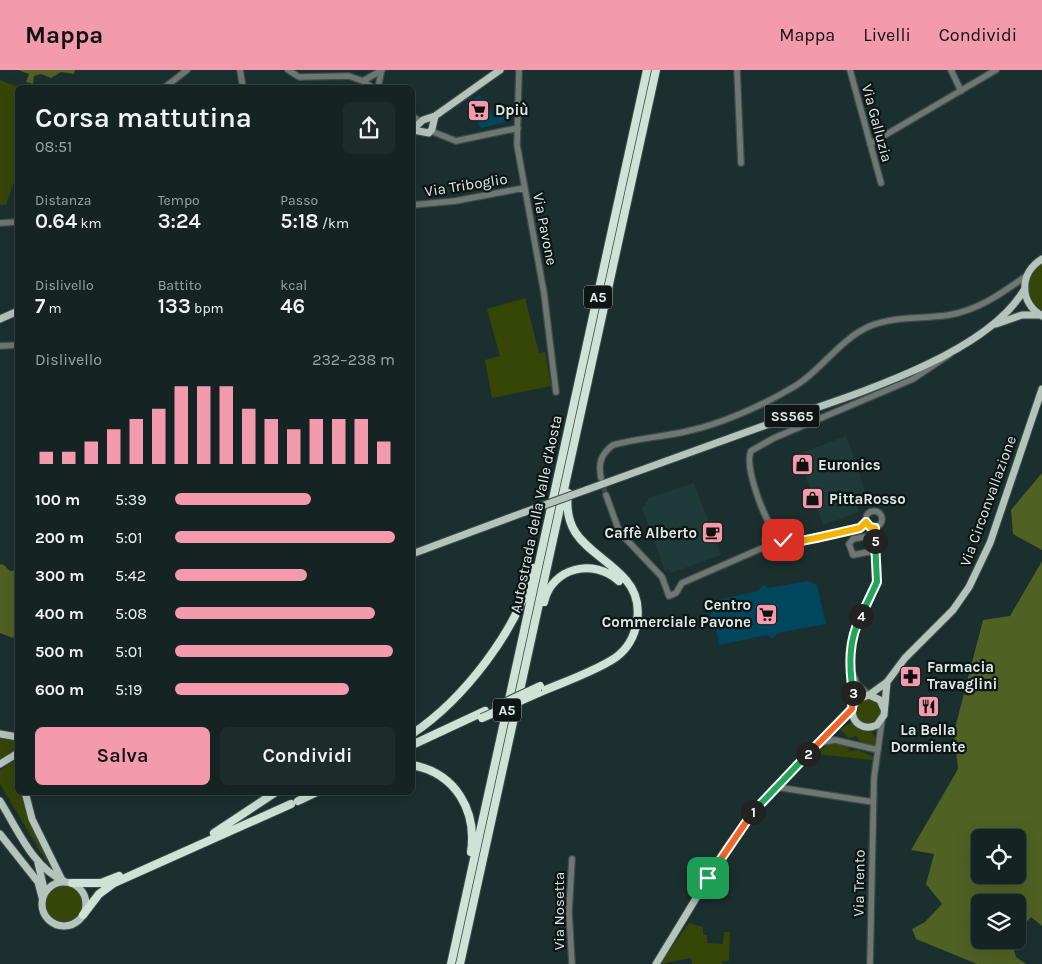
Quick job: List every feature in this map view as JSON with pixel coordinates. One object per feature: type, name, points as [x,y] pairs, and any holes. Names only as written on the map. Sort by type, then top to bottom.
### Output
[{"type":"highway","name":"Autostrada della Valle d'Aosta","points":[[451,964],[647,70]]},
{"type":"highway","name":"Autostrada della Valle d'Aosta","points":[[460,964],[656,70]]},
{"type":"highway","points":[[539,689],[614,658],[628,644],[637,623],[637,604],[629,584],[587,548],[571,524],[567,503],[577,436]]},
{"type":"highway","points":[[415,731],[458,694],[495,648],[516,611],[529,582],[538,547],[548,524]]},
{"type":"highway","points":[[415,749],[603,659],[622,646],[629,634],[633,620],[631,601],[626,589],[614,576],[594,568],[572,570],[561,576],[551,586],[545,598],[529,652]]},
{"type":"highway","points":[[415,744],[483,715]]},
{"type":"highway","points":[[415,766],[432,771],[445,779],[460,796],[469,814],[473,836],[467,873],[466,896]]},
{"type":"highway","points":[[68,882],[101,883],[132,871],[227,827],[272,795]]},
{"type":"highway","points":[[83,915],[99,894],[114,883],[310,795]]},
{"type":"main road","points":[[422,124],[500,70]]},
{"type":"main road","points":[[433,129],[435,116]]},
{"type":"main road","points":[[422,124],[424,133],[433,129]]},
{"type":"main road","points":[[422,124],[433,129]]},
{"type":"main road","points":[[1026,276],[1031,268],[1042,259]]},
{"type":"main road","name":"SS565","points":[[1026,276],[1024,290],[1027,301],[1041,316]]},
{"type":"main road","name":"SS565","points":[[415,553],[883,383],[919,368],[990,326],[1014,305],[1024,290]]},
{"type":"main road","points":[[0,319],[15,313]]},
{"type":"main road","name":"SS565","points":[[990,326],[1022,315],[1041,316]]},
{"type":"main road","name":"Via Circonvallazione","points":[[656,964],[726,849],[750,815],[836,727],[858,698],[869,695],[887,682],[905,658],[953,610],[970,587],[990,543],[1042,389]]},
{"type":"main road","points":[[853,707],[856,722],[862,727],[870,728],[882,720],[885,712],[887,682]]},
{"type":"main road","points":[[869,695],[880,700],[885,712]]},
{"type":"main road","points":[[836,727],[845,722],[856,722]]},
{"type":"main road","points":[[0,734],[15,736]]},
{"type":"main road","points":[[0,764],[15,755]]},
{"type":"main road","points":[[25,795],[32,819],[52,864],[68,882]]},
{"type":"main road","points":[[0,801],[37,861],[50,873],[81,890],[86,899],[83,915],[73,924],[64,926],[56,924],[48,920],[43,912],[44,895],[37,861]]},
{"type":"main road","points":[[0,834],[38,882],[44,895]]},
{"type":"main road","points":[[44,895],[56,883],[68,882]]},
{"type":"street","points":[[168,85],[187,70]]},
{"type":"street","points":[[240,70],[242,85]]},
{"type":"street","points":[[288,70],[299,77],[327,73],[349,76],[364,84],[382,71]]},
{"type":"street","name":"Via Pavone","points":[[519,70],[518,144],[524,188],[544,293],[556,392]]},
{"type":"street","points":[[737,70],[741,163]]},
{"type":"street","name":"Via Galluzia","points":[[850,70],[881,183]]},
{"type":"street","points":[[951,70],[961,91]]},
{"type":"street","points":[[870,144],[996,70]]},
{"type":"street","points":[[379,85],[382,71]]},
{"type":"street","points":[[415,118],[422,124]]},
{"type":"street","points":[[433,129],[456,141],[518,128]]},
{"type":"street","name":"Via Triboglio","points":[[415,205],[455,201],[524,188]]},
{"type":"street","points":[[0,224],[15,222]]},
{"type":"street","points":[[601,478],[600,459],[613,444],[688,431],[712,424],[789,390],[809,375],[846,340],[871,326],[886,322],[951,315],[975,308],[999,295],[1026,276]]},
{"type":"street","points":[[0,346],[15,345]]},
{"type":"street","points":[[606,495],[618,528],[626,540],[662,577],[669,596],[676,593],[682,582],[767,546],[776,549],[781,546],[783,540],[780,533],[775,531],[767,521],[751,477],[748,462],[751,451],[774,438],[913,379],[941,363],[960,345]]},
{"type":"street","points":[[783,540],[796,542],[849,532],[860,528],[866,522],[867,514],[872,511],[878,512],[882,521],[875,528],[874,540],[877,582],[854,630],[850,644],[853,707]]},
{"type":"street","points":[[866,522],[870,527],[875,528]]},
{"type":"street","points":[[767,546],[765,540],[767,535],[775,531]]},
{"type":"street","points":[[874,540],[868,536],[853,539],[849,544],[853,555],[874,551]]},
{"type":"street","points":[[851,665],[857,684],[869,695]]},
{"type":"street","name":"Via Trento","points":[[870,964],[873,802],[882,720]]},
{"type":"street","points":[[870,728],[879,741]]},
{"type":"street","points":[[820,743],[835,740],[878,750]]},
{"type":"street","points":[[776,787],[873,802]]},
{"type":"street","name":"Via Nosetta","points":[[572,859],[569,912],[572,964]]},
{"type":"shaded area","points":[[846,436],[866,494],[855,497],[859,512],[823,525],[798,454]]},
{"type":"shaded area","points":[[694,483],[721,555],[671,573],[669,569],[665,571],[642,508],[649,498]]},
{"type":"green space","points":[[18,70],[75,70],[74,74],[61,72],[51,78],[41,74],[34,76],[33,84],[26,82],[29,74]]},
{"type":"green space","points":[[0,80],[15,86],[15,158],[14,182],[6,205],[0,205]]},
{"type":"green space","points":[[1042,264],[1042,310],[1032,300],[1029,287],[1032,275]]},
{"type":"green space","points":[[525,298],[539,353],[545,352],[551,386],[492,398],[485,360],[500,356],[487,309]]},
{"type":"green space","points":[[1042,473],[1042,550],[1013,534],[1011,510]]},
{"type":"green space","points":[[1042,561],[1042,926],[1031,917],[1026,922],[1026,894],[971,894],[971,949],[1015,949],[1016,957],[1026,964],[977,964],[916,939],[912,929],[925,922],[942,904],[926,884],[934,854],[911,850],[958,769],[954,732],[983,620],[1010,616]]},
{"type":"green space","points":[[0,564],[10,571],[15,570],[15,634],[13,638],[0,633]]},
{"type":"green space","points":[[868,699],[877,703],[881,712],[877,721],[868,725],[859,721],[855,712],[859,703]]},
{"type":"green space","points":[[851,723],[860,730],[872,732],[876,747],[861,743],[856,736],[849,738],[840,729]]},
{"type":"green space","points":[[0,737],[15,740],[15,750],[0,759]]},
{"type":"green space","points":[[829,744],[847,744],[849,751],[858,750],[873,757],[873,760],[816,754]]},
{"type":"green space","points":[[15,760],[15,795],[22,795],[25,809],[49,866],[0,784],[0,770]]},
{"type":"green space","points":[[64,886],[71,887],[77,891],[81,897],[81,911],[77,917],[71,921],[64,922],[57,921],[51,917],[47,911],[46,904],[47,897],[51,891],[57,887]]},
{"type":"green space","points":[[689,923],[703,927],[703,935],[707,935],[707,943],[723,944],[724,932],[730,932],[729,961],[722,961],[722,964],[692,964],[691,958],[660,964]]},
{"type":"building","name":"Dpiù","points":[[480,95],[494,117],[505,115],[506,122],[481,128],[466,104]]},
{"type":"building","name":"Centro Commerciale Pavone","points":[[808,581],[817,585],[826,624],[777,633],[773,639],[768,635],[719,645],[715,621],[709,617],[717,600],[758,591],[763,585],[769,588]]},
{"type":"tunnel","points":[[601,478],[606,495]]},
{"type":"place","name":"Dpiù","points":[[479,110]]},
{"type":"place","name":"Euronics","points":[[802,465]]},
{"type":"place","name":"PittaRosso","points":[[813,499]]},
{"type":"place","name":"Caffè Alberto","points":[[713,533]]},
{"type":"place","name":"Centro Commerciale Pavone","points":[[767,614]]},
{"type":"place","name":"Farmacia Travaglini","points":[[911,676]]},
{"type":"place","name":"La Bella Dormiente","points":[[928,707]]},
{"type":"route","points":[[708,878],[750,815],[836,727],[852,709],[854,704],[850,672],[850,644],[854,630],[876,589],[876,555],[874,551],[876,547],[874,540],[876,530],[867,525],[866,522],[860,528],[849,532],[796,542],[783,540]]}]
